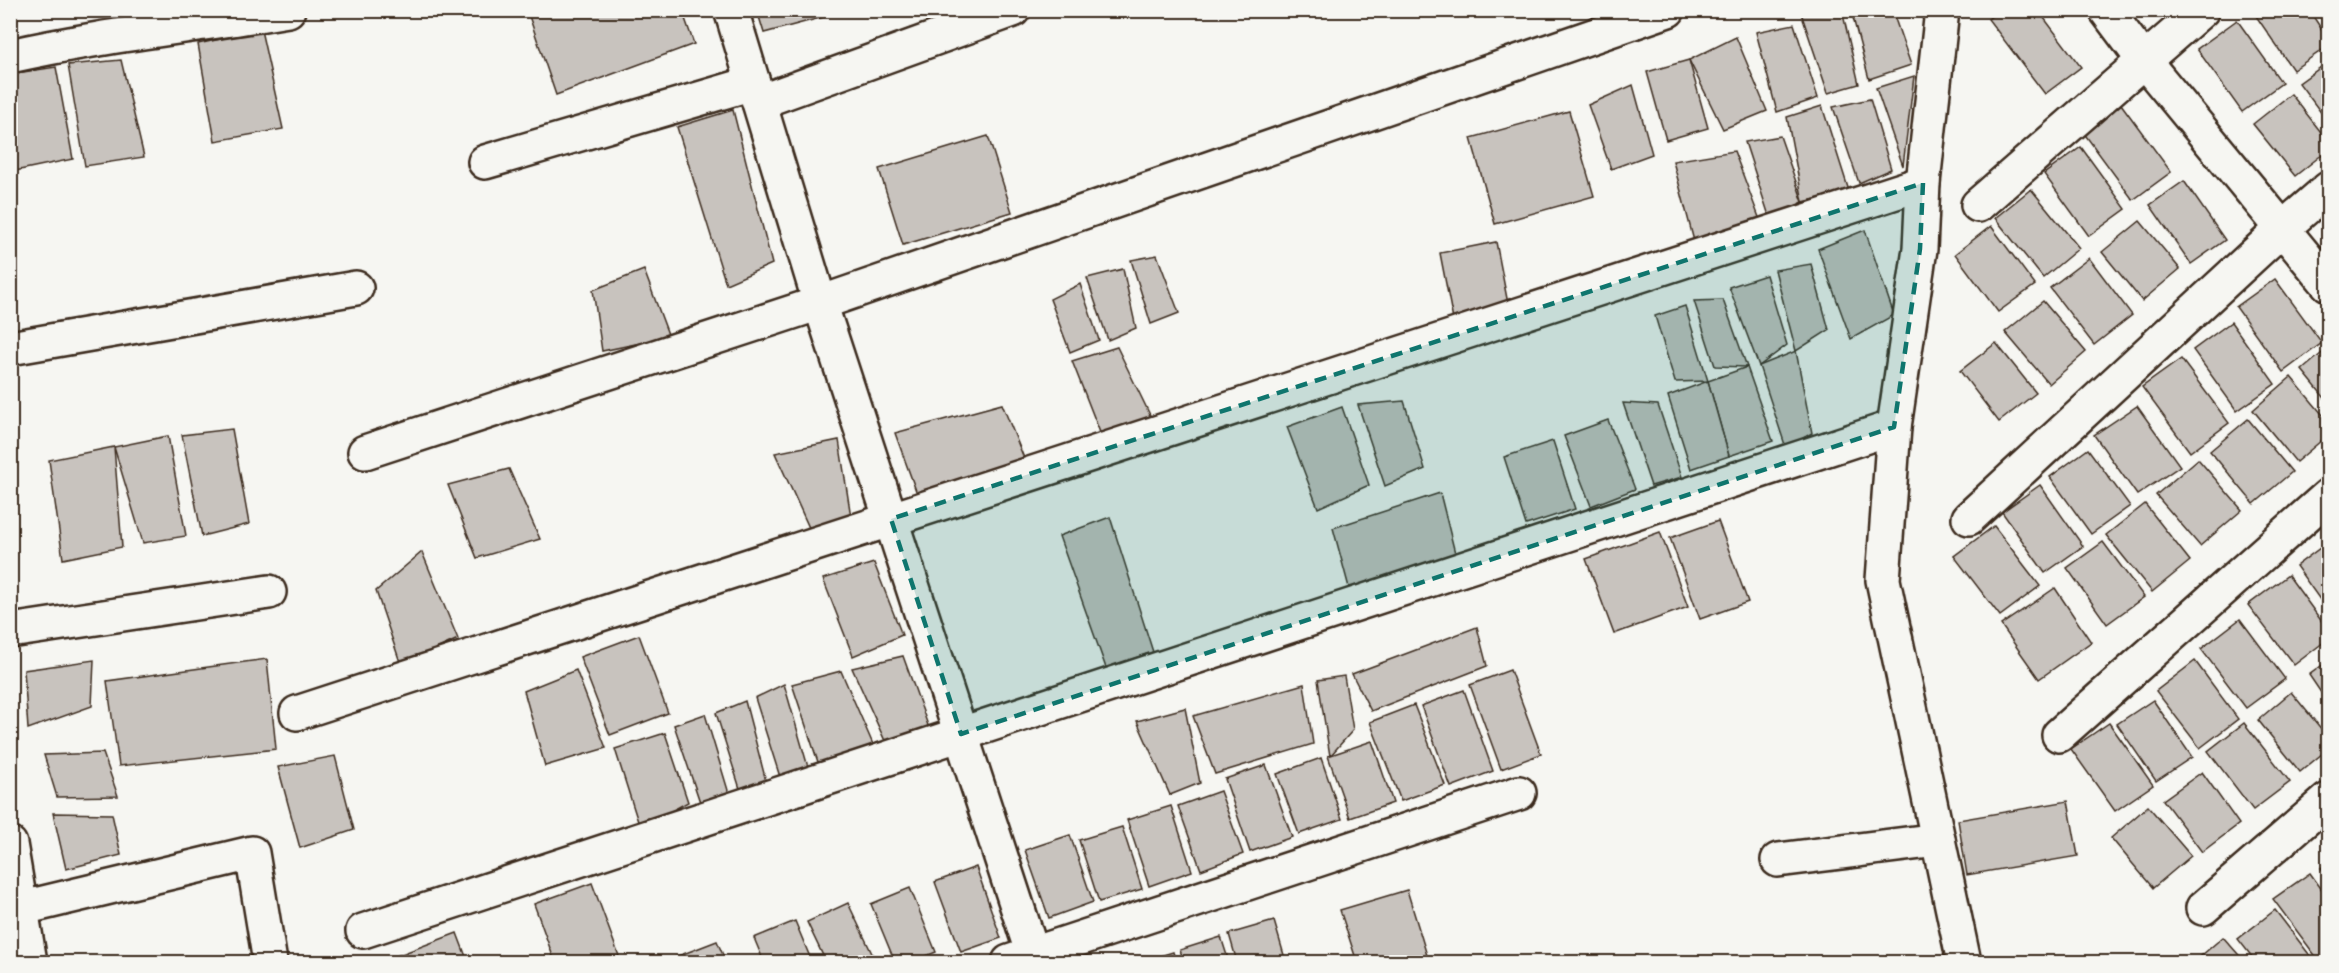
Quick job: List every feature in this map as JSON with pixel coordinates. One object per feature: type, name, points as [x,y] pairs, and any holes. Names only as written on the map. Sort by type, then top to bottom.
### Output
[{"type":"street","points":[[10,56],[72,42],[155,32],[288,10]]},
{"type":"street","points":[[731,10],[820,303],[961,734],[1021,959],[1519,793]]},
{"type":"street","points":[[485,162],[756,92],[1013,10]]},
{"type":"street","points":[[365,452],[820,303],[1668,10]]},
{"type":"street","points":[[1942,10],[1923,183],[1920,249],[1894,427],[1883,580],[1964,963]]},
{"type":"street","points":[[2106,10],[2145,62],[2328,284]]},
{"type":"street","points":[[1978,205],[2202,10]]},
{"type":"street","points":[[297,713],[1923,183]]},
{"type":"street","points":[[1969,518],[2328,189]]},
{"type":"street","points":[[10,348],[356,288]]},
{"type":"street","points":[[363,931],[1894,427]]},
{"type":"street","points":[[2059,735],[2328,496]]},
{"type":"street","points":[[10,632],[269,592]]},
{"type":"street","points":[[2203,908],[2328,800]]},
{"type":"street","points":[[1778,860],[1938,840]]},
{"type":"street","points":[[10,844],[16,910],[30,963]]},
{"type":"street","points":[[16,910],[252,853],[270,963]]},
{"type":"highlighted area","points":[[1923,183],[1920,249],[1894,427],[961,734],[891,519]]},
{"type":"building","points":[[527,10],[682,10],[694,44],[556,95]]},
{"type":"building","points":[[757,10],[850,10],[764,33]]},
{"type":"building","points":[[1816,10],[1842,10],[1859,84],[1828,93],[1801,13]]},
{"type":"building","points":[[1851,10],[1892,10],[1911,65],[1869,79]]},
{"type":"building","points":[[2000,10],[2038,10],[2081,67],[2045,94],[1988,19]]},
{"type":"building","points":[[2265,10],[2309,10],[2328,39],[2328,46],[2293,70],[2256,16]]},
{"type":"building","points":[[2237,20],[2282,83],[2242,112],[2197,49]]},
{"type":"building","points":[[1794,24],[1818,98],[1777,112],[1756,32]]},
{"type":"building","points":[[261,30],[283,129],[215,141],[198,44]]},
{"type":"building","points":[[1736,37],[1767,111],[1723,129],[1689,60]]},
{"type":"building","points":[[121,60],[144,157],[85,166],[68,65]]},
{"type":"building","points":[[1689,60],[1708,128],[1666,140],[1647,72]]},
{"type":"building","points":[[2328,62],[2328,122],[2299,83]]},
{"type":"building","points":[[56,67],[73,159],[10,172],[10,74]]},
{"type":"building","points":[[1914,76],[1903,166],[1876,88]]},
{"type":"building","points":[[1633,85],[1652,154],[1611,169],[1588,105]]},
{"type":"building","points":[[2291,94],[2328,141],[2328,150],[2295,176],[2253,124]]},
{"type":"building","points":[[1870,99],[1891,169],[1859,183],[1833,107]]},
{"type":"building","points":[[2121,104],[2171,172],[2133,200],[2083,132]]},
{"type":"building","points":[[1822,106],[1849,191],[1803,202],[1787,117]]},
{"type":"building","points":[[733,110],[772,264],[726,284],[677,127]]},
{"type":"building","points":[[1569,111],[1594,196],[1495,224],[1471,138]]},
{"type":"building","points":[[988,136],[1012,212],[903,245],[879,169]]},
{"type":"building","points":[[1780,136],[1803,202],[1770,219],[1745,142]]},
{"type":"building","points":[[2081,147],[2126,209],[2089,236],[2044,174]]},
{"type":"building","points":[[1734,151],[1760,220],[1695,245],[1673,161]]},
{"type":"building","points":[[2184,181],[2225,240],[2191,264],[2150,205]]},
{"type":"building","points":[[2031,189],[2079,248],[2043,278],[1995,218]]},
{"type":"building","points":[[2140,221],[2180,269],[2142,301],[2102,252]]},
{"type":"building","points":[[1991,226],[2035,285],[1998,312],[1955,254]]},
{"type":"building","points":[[1865,230],[1894,315],[1851,339],[1818,249]]},
{"type":"building","points":[[1496,242],[1509,309],[1453,320],[1440,253]]},
{"type":"building","points":[[1157,255],[1179,313],[1151,324],[1131,260]]},
{"type":"building","points":[[2089,258],[2132,315],[2094,345],[2050,288]]},
{"type":"building","points":[[1811,264],[1829,330],[1796,351],[1775,270]]},
{"type":"building","points":[[1123,269],[1136,328],[1108,340],[1087,278]]},
{"type":"building","points":[[644,270],[669,337],[602,351],[593,290]]},
{"type":"building","points":[[1766,275],[1787,345],[1759,366],[1729,287]]},
{"type":"building","points":[[2275,279],[2322,343],[2283,372],[2236,307]]},
{"type":"building","points":[[1080,284],[1099,340],[1070,352],[1050,299]]},
{"type":"building","points":[[1723,300],[1747,367],[1715,366],[1694,301]]},
{"type":"building","points":[[2043,301],[2086,352],[2049,384],[2005,332]]},
{"type":"building","points":[[1685,306],[1708,381],[1675,382],[1655,316]]},
{"type":"building","points":[[2231,322],[2275,384],[2237,411],[2193,350]]},
{"type":"building","points":[[1996,343],[2036,393],[1999,422],[1960,371]]},
{"type":"building","points":[[1117,347],[1151,417],[1101,435],[1072,361]]},
{"type":"building","points":[[2328,348],[2328,402],[2302,370]]},
{"type":"building","points":[[1796,351],[1812,433],[1786,448],[1759,366]]},
{"type":"building","points":[[2181,359],[2229,423],[2190,452],[2142,387]]},
{"type":"building","points":[[1747,367],[1773,441],[1729,456],[1708,381]]},
{"type":"building","points":[[2291,377],[2328,421],[2328,435],[2296,462],[2253,410]]},
{"type":"building","points":[[1708,381],[1729,456],[1691,469],[1668,396]]},
{"type":"building","points":[[1404,401],[1425,469],[1385,486],[1358,405]]},
{"type":"building","points":[[1623,403],[1658,405],[1682,477],[1651,486]]},
{"type":"building","points":[[1002,404],[1026,463],[919,499],[895,433]]},
{"type":"building","points":[[2137,406],[2180,466],[2137,495],[2094,435]]},
{"type":"building","points":[[1342,407],[1369,485],[1318,508],[1287,427]]},
{"type":"building","points":[[2248,419],[2292,472],[2254,504],[2210,451]]},
{"type":"building","points":[[1608,420],[1635,489],[1591,506],[1564,436]]},
{"type":"building","points":[[232,429],[249,524],[202,536],[182,435]]},
{"type":"building","points":[[168,436],[186,536],[143,543],[114,447]]},
{"type":"building","points":[[839,440],[851,517],[811,532],[775,453]]},
{"type":"building","points":[[1553,441],[1575,509],[1526,525],[1504,457]]},
{"type":"building","points":[[114,447],[122,547],[63,559],[49,460]]},
{"type":"building","points":[[2088,449],[2130,506],[2091,534],[2050,477]]},
{"type":"building","points":[[2198,459],[2242,510],[2200,546],[2156,495]]},
{"type":"building","points":[[509,469],[540,539],[477,558],[448,485]]},
{"type":"building","points":[[2040,485],[2083,546],[2045,573],[2002,512]]},
{"type":"building","points":[[1440,493],[1456,557],[1351,595],[1333,528]]},
{"type":"building","points":[[2145,504],[2190,561],[2152,592],[2106,535]]},
{"type":"building","points":[[1110,517],[1153,652],[1106,668],[1059,536]]},
{"type":"building","points":[[1718,521],[1748,602],[1700,619],[1670,538]]},
{"type":"building","points":[[1994,526],[2040,586],[2000,616],[1954,556]]},
{"type":"building","points":[[1660,532],[1688,607],[1614,634],[1586,559]]},
{"type":"building","points":[[2103,542],[2144,597],[2107,624],[2067,568]]},
{"type":"building","points":[[2328,542],[2328,611],[2296,566]]},
{"type":"building","points":[[422,552],[458,639],[401,665],[376,591]]},
{"type":"building","points":[[874,563],[902,635],[853,656],[823,579]]},
{"type":"building","points":[[2288,575],[2328,630],[2328,639],[2294,665],[2248,605]]},
{"type":"building","points":[[2055,588],[2091,642],[2039,679],[2001,625]]},
{"type":"building","points":[[2240,619],[2285,679],[2246,708],[2201,649]]},
{"type":"building","points":[[1477,627],[1487,666],[1371,711],[1352,674]]},
{"type":"building","points":[[639,635],[668,713],[610,735],[580,657]]},
{"type":"building","points":[[903,656],[930,731],[886,743],[852,668]]},
{"type":"building","points":[[267,659],[276,749],[119,766],[107,681]]},
{"type":"building","points":[[94,660],[92,706],[28,729],[24,670]]},
{"type":"building","points":[[2195,661],[2238,719],[2200,748],[2156,691]]},
{"type":"building","points":[[2328,661],[2328,703],[2309,675]]},
{"type":"building","points":[[576,670],[606,748],[545,766],[524,691]]},
{"type":"building","points":[[1510,670],[1541,754],[1501,769],[1470,685]]},
{"type":"building","points":[[841,671],[875,749],[820,768],[792,684]]},
{"type":"building","points":[[1344,676],[1353,730],[1330,756],[1318,680]]},
{"type":"building","points":[[784,684],[808,767],[780,777],[755,698]]},
{"type":"building","points":[[1304,684],[1313,744],[1215,774],[1193,716]]},
{"type":"building","points":[[1464,690],[1493,771],[1451,787],[1421,706]]},
{"type":"building","points":[[2291,692],[2328,737],[2328,749],[2300,772],[2258,720]]},
{"type":"building","points":[[2153,700],[2192,757],[2156,781],[2117,724]]},
{"type":"building","points":[[745,701],[767,785],[742,795],[716,713]]},
{"type":"building","points":[[1414,705],[1445,785],[1401,801],[1370,722]]},
{"type":"building","points":[[1185,708],[1200,783],[1170,795],[1137,721]]},
{"type":"building","points":[[705,714],[730,797],[701,805],[674,725]]},
{"type":"building","points":[[2109,723],[2153,785],[2115,811],[2071,749]]},
{"type":"building","points":[[2244,723],[2290,782],[2253,810],[2208,751]]},
{"type":"building","points":[[665,733],[688,802],[640,828],[615,749]]},
{"type":"building","points":[[1372,741],[1393,803],[1350,818],[1328,756]]},
{"type":"building","points":[[103,753],[118,796],[57,797],[44,755]]},
{"type":"building","points":[[335,756],[354,830],[300,848],[278,767]]},
{"type":"building","points":[[1321,758],[1342,819],[1299,834],[1277,774]]},
{"type":"building","points":[[1266,765],[1292,837],[1250,852],[1225,779]]},
{"type":"building","points":[[2202,772],[2239,824],[2202,852],[2163,800]]},
{"type":"building","points":[[1220,791],[1243,854],[1201,870],[1178,806]]},
{"type":"building","points":[[2068,801],[2078,856],[1967,875],[1958,820]]},
{"type":"building","points":[[1171,806],[1192,871],[1149,886],[1127,820]]},
{"type":"building","points":[[2148,806],[2191,856],[2153,888],[2111,838]]},
{"type":"building","points":[[53,813],[112,814],[121,855],[66,869]]},
{"type":"building","points":[[1122,827],[1142,889],[1099,902],[1079,840]]},
{"type":"building","points":[[1070,835],[1093,902],[1049,918],[1025,850]]},
{"type":"building","points":[[2328,863],[2328,878],[2321,868]]},
{"type":"building","points":[[976,867],[1001,938],[961,952],[935,882]]},
{"type":"building","points":[[2310,873],[2328,898],[2328,957],[2320,962],[2273,899]]},
{"type":"building","points":[[592,883],[619,956],[602,962],[555,962],[534,904]]},
{"type":"building","points":[[910,888],[936,952],[911,962],[895,962],[871,904]]},
{"type":"building","points":[[1407,890],[1429,962],[1357,962],[1340,910]]},
{"type":"building","points":[[848,903],[876,962],[826,962],[807,922]]},
{"type":"building","points":[[2275,910],[2315,962],[2256,962],[2238,939]]},
{"type":"building","points":[[795,921],[812,962],[764,962],[754,938]]},
{"type":"building","points":[[1274,921],[1286,962],[1237,962],[1229,934]]},
{"type":"building","points":[[457,933],[468,962],[393,962],[391,958]]},
{"type":"building","points":[[1221,937],[1229,962],[1184,962],[1180,950]]},
{"type":"building","points":[[2223,937],[2245,962],[2194,962]]},
{"type":"building","points":[[717,941],[726,962],[675,962],[673,958]]},
{"type":"building","points":[[1173,952],[1176,962],[1141,962]]}]
